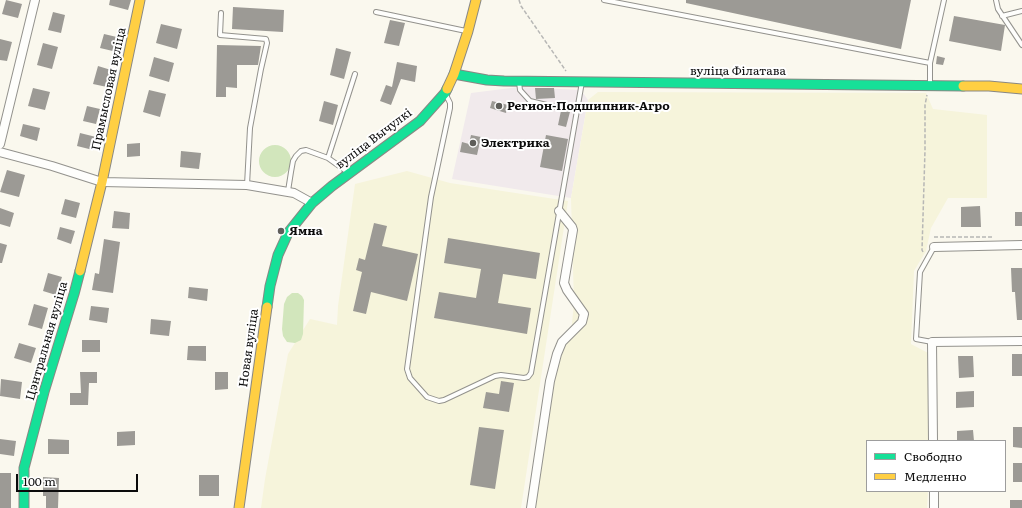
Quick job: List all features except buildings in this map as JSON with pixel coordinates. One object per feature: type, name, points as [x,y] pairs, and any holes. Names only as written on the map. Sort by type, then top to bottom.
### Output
[{"type":"street","points":[[0,144],[35,0]]},
{"type":"street","name":"Прамысловая вуліца","points":[[102,182],[140,0]]},
{"type":"street","name":"вуліца Вычулкі","points":[[312,203],[349,173],[420,121],[445,92],[454,74],[476,0]]},
{"type":"street","name":"вуліца Філатава","points":[[454,74],[487,80],[518,82],[930,85],[989,86],[1022,89]]},
{"type":"street","points":[[0,152],[52,166],[102,182],[247,185],[288,191],[312,203]]},
{"type":"street","name":"Цэнтральная вуліца","points":[[24,508],[24,468],[44,392],[74,294],[102,182]]},
{"type":"street","name":"Новая вуліца","points":[[239,508],[270,286],[278,255],[288,233],[312,203]]},
{"type":"street","points":[[531,508],[550,381],[557,354],[562,342],[582,322],[584,314],[566,290],[564,283],[573,230],[559,212]]},
{"type":"street","points":[[934,247],[1022,245]]},
{"type":"street","points":[[934,440],[932,342],[1022,341]]},
{"type":"street","points":[[934,492],[934,508]]},
{"type":"lane","points":[[604,0],[930,63]]},
{"type":"lane","points":[[930,85],[930,63],[944,0]]},
{"type":"lane","points":[[996,0],[998,9],[1002,16],[1022,45]]},
{"type":"lane","points":[[1002,16],[1022,11]]},
{"type":"lane","points":[[376,12],[468,31]]},
{"type":"lane","points":[[221,14],[220,35],[266,39],[267,43],[250,128],[247,185]]},
{"type":"lane","points":[[328,158],[355,74]]},
{"type":"lane","points":[[518,82],[520,90],[530,102],[555,107]]},
{"type":"lane","points":[[445,92],[450,103],[450,108],[431,197],[407,369],[410,378],[427,397],[439,401],[495,376],[500,375],[524,378],[531,374],[582,82]]},
{"type":"lane","points":[[288,191],[293,162],[301,151],[306,150],[328,158],[349,173]]},
{"type":"lane","points":[[932,342],[916,339],[920,272],[934,247]]},
{"type":"path","points":[[519,0],[521,6],[566,72]]},
{"type":"path","points":[[927,259],[922,250],[925,105],[930,85]]},
{"type":"path","points":[[934,237],[998,237]]},
{"type":"shaded area","points":[[519,87],[581,90],[588,100],[571,198],[452,179],[471,93]]},
{"type":"shaded area","points":[[598,92],[926,93],[933,109],[987,115],[987,198],[948,198],[931,228],[926,251],[914,271],[911,344],[930,354],[928,440],[866,440],[866,492],[928,492],[927,508],[528,508],[550,377],[571,333],[574,303],[571,198],[588,100]]},
{"type":"shaded area","points":[[407,171],[450,183],[568,201],[521,508],[261,508],[288,354],[310,319],[337,325],[338,306],[355,184]]},
{"type":"green space","points":[[272,145],[278,145],[287,149],[291,161],[287,173],[278,177],[272,177],[263,173],[259,164],[259,158],[263,149]]},
{"type":"green space","points":[[292,293],[298,293],[304,300],[303,334],[301,340],[295,343],[287,342],[283,336],[282,329],[284,304],[287,297]]},
{"type":"traffic: fast","points":[[454,74],[487,80],[504,81],[963,86]]},
{"type":"traffic: fast","points":[[267,307],[270,286],[278,255],[288,233],[312,203],[332,186],[420,121],[447,89]]},
{"type":"traffic: fast","points":[[24,508],[24,468],[44,392],[80,271]]},
{"type":"traffic: slow","points":[[80,271],[102,182],[140,0]]},
{"type":"traffic: slow","points":[[447,89],[454,74],[476,0]]},
{"type":"traffic: slow","points":[[963,86],[989,86],[1022,89]]},
{"type":"traffic: slow","points":[[239,508],[267,307]]},
{"type":"place","name":"Регион-Подшипник-Агро","points":[[499,106]]},
{"type":"place","name":"Электрика","points":[[473,143]]},
{"type":"place","name":"Ямна","points":[[281,231]]}]
